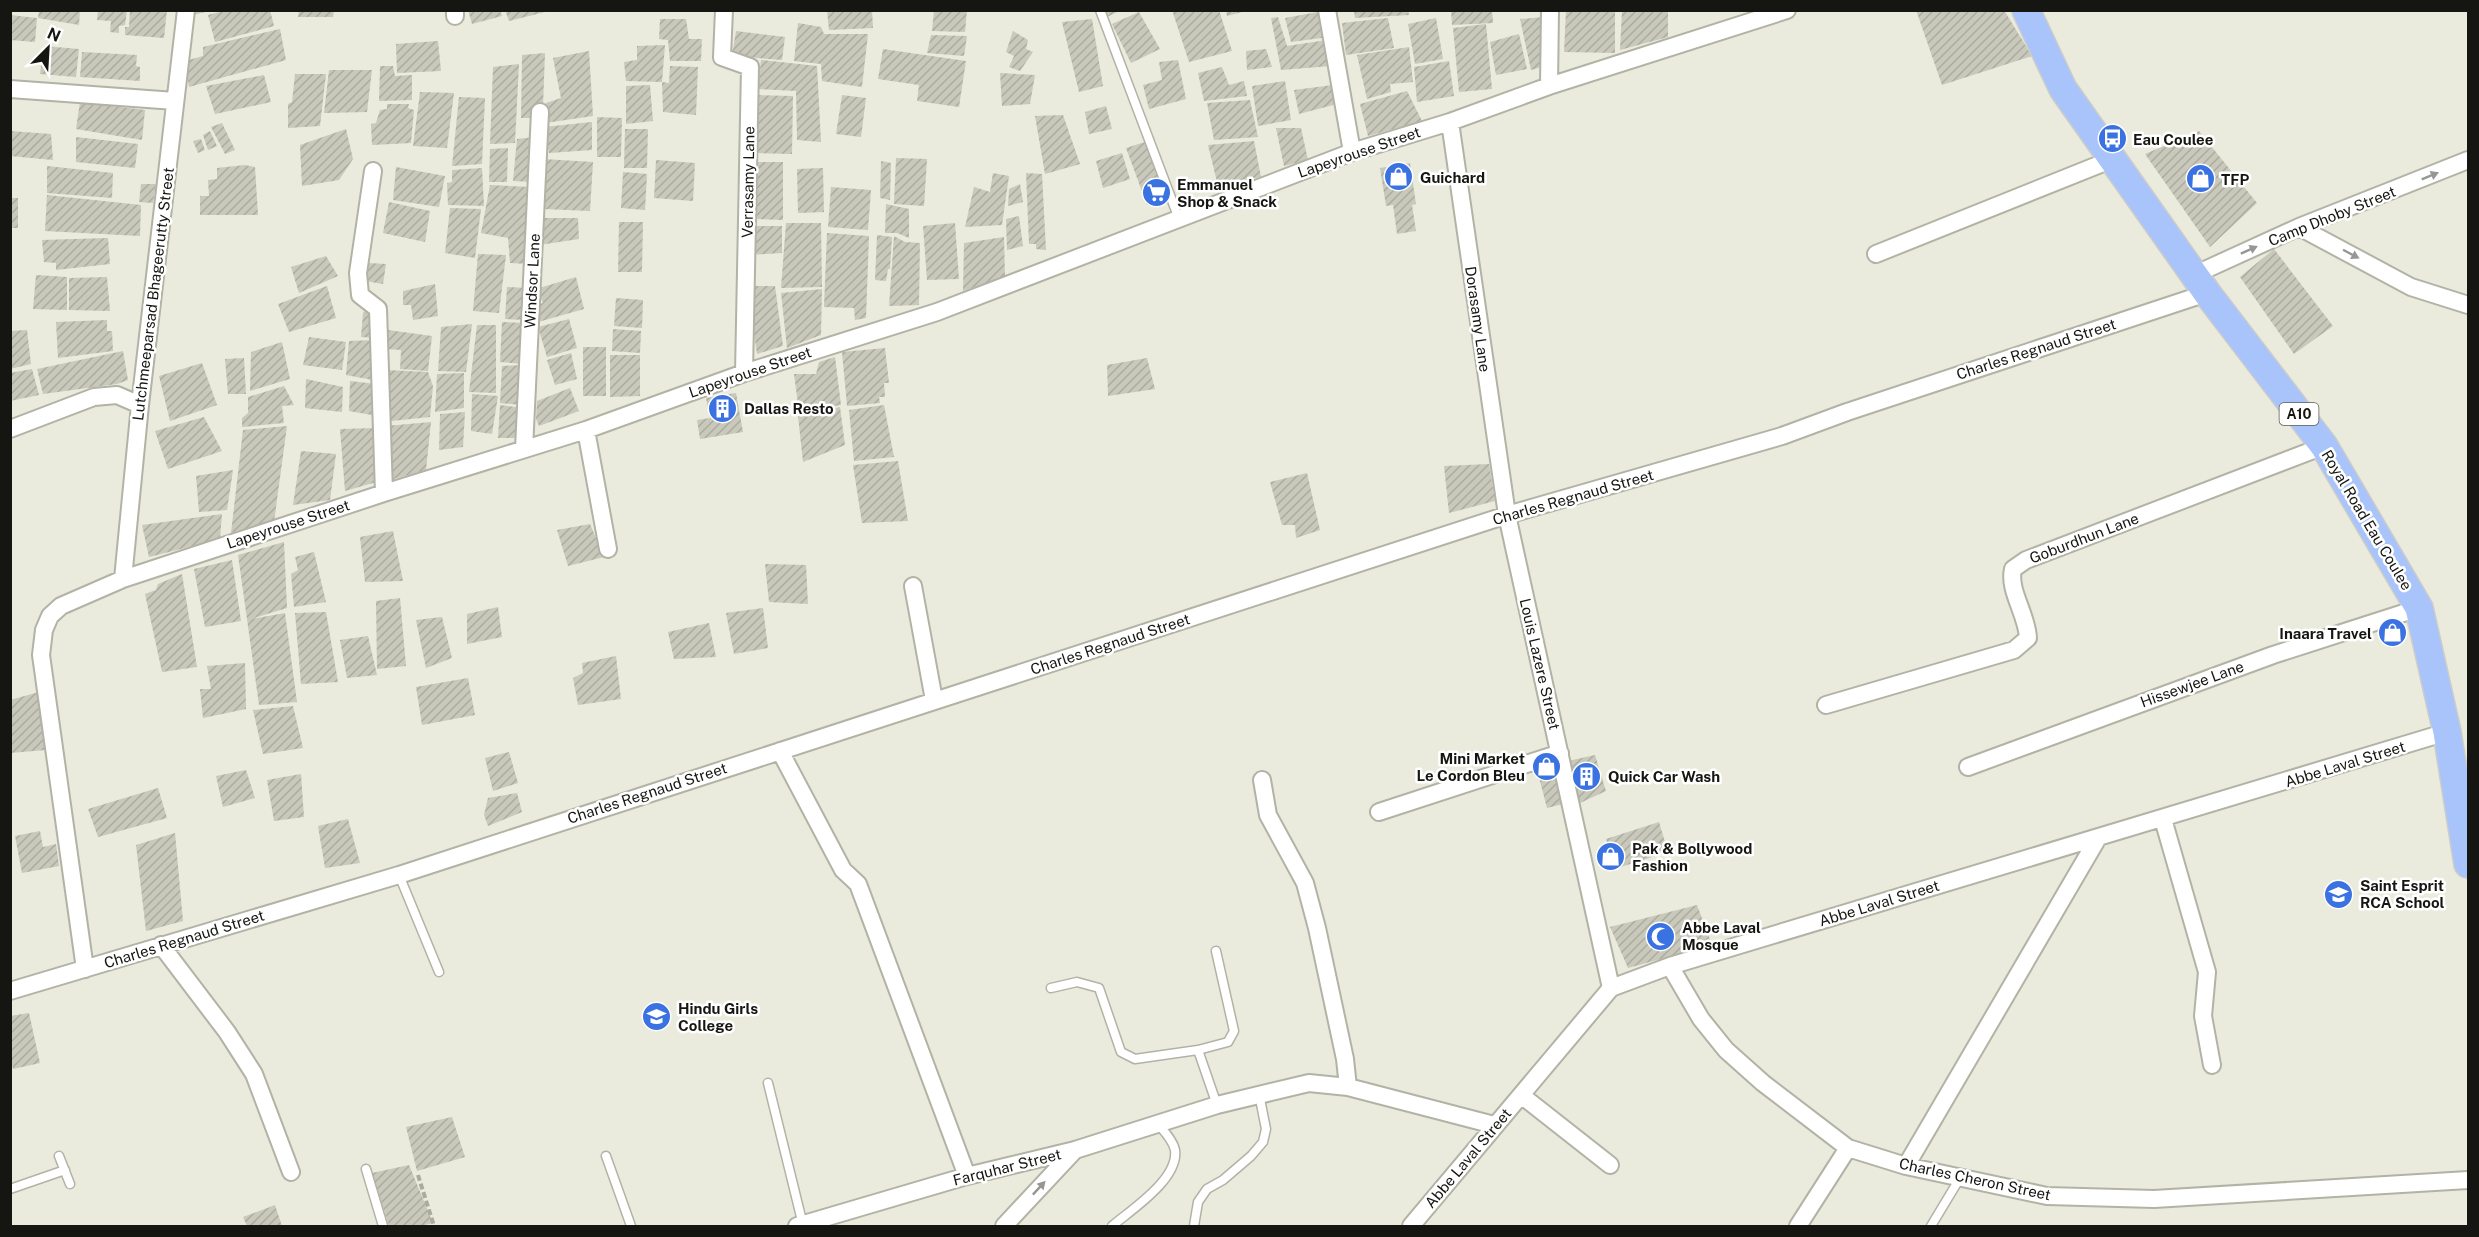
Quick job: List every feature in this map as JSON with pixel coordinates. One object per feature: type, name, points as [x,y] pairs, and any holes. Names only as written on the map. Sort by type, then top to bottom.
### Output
[{"type":"main road","name":"Royal Road Eau Coulee","points":[[2026,10],[2063,89],[2202,283],[2324,446],[2419,608],[2447,732],[2469,864]]},
{"type":"street","name":"Lutchmeeparsad Bhageerutty Street","points":[[123,579],[140,405],[186,10]]},
{"type":"street","name":"Verrasamy Lane","points":[[724,10],[722,57],[750,67],[744,373]]},
{"type":"street","points":[[1327,10],[1352,152]]},
{"type":"street","points":[[1549,86],[1550,10]]},
{"type":"street","name":"Lapeyrouse Street","points":[[85,969],[41,655],[44,630],[50,616],[61,606],[123,579],[384,492],[586,430],[744,373],[937,312],[1352,152],[1450,122],[1549,86],[1788,10]]},
{"type":"street","points":[[10,89],[175,101]]},
{"type":"street","name":"Windsor Lane","points":[[524,449],[540,112]]},
{"type":"street","name":"Dorasamy Lane","points":[[1450,122],[1507,515]]},
{"type":"street","points":[[1876,254],[2113,159]]},
{"type":"street","name":"Camp Dhoby Street","points":[[2202,283],[2299,227],[2469,160]]},
{"type":"street","points":[[373,171],[358,273],[360,295],[378,309],[384,492]]},
{"type":"street","points":[[2299,227],[2411,287],[2469,305]]},
{"type":"street","name":"Charles Regnaud Street","points":[[10,991],[399,875],[1507,515],[1782,436],[2202,283]]},
{"type":"street","points":[[10,429],[94,397],[117,395],[140,405]]},
{"type":"street","points":[[586,430],[608,549]]},
{"type":"street","name":"Goburdhun Lane","points":[[1826,705],[2014,651],[2028,638],[2027,623],[2011,580],[2013,568],[2026,560],[2324,446]]},
{"type":"street","name":"Louis Lazere Street","points":[[1507,515],[1611,988]]},
{"type":"street","points":[[913,586],[934,700]]},
{"type":"street","name":"Hissewjee Lane","points":[[1968,767],[2220,674],[2419,608]]},
{"type":"street","name":"Abbe Laval Street","points":[[1411,1227],[1494,1125],[1611,988],[1670,966],[2447,732]]},
{"type":"street","points":[[780,751],[843,870],[858,884],[967,1176]]},
{"type":"street","points":[[1379,812],[1560,753]]},
{"type":"street","points":[[1262,780],[1268,815],[1305,883],[1346,1059],[1348,1087]]},
{"type":"street","points":[[2163,819],[2207,972],[2203,1016],[2212,1065]]},
{"type":"street","points":[[1906,1166],[2098,838]]},
{"type":"street","points":[[161,945],[227,1032],[254,1074],[291,1172]]},
{"type":"street","name":"Charles Cheron Street","points":[[1670,966],[1701,1019],[1726,1050],[1763,1083],[1848,1148],[1906,1166],[2047,1196],[2154,1200],[2469,1180]]},
{"type":"street","name":"Farquhar Street","points":[[800,1226],[967,1176],[1075,1150],[1216,1105],[1309,1083],[1348,1087],[1494,1125]]},
{"type":"street","points":[[1521,1095],[1610,1165]]},
{"type":"street","points":[[1798,1227],[1848,1148]]},
{"type":"street","points":[[1004,1227],[1075,1150]]},
{"type":"lane","points":[[1100,10],[1179,219]]},
{"type":"lane","points":[[399,875],[439,972]]},
{"type":"lane","points":[[1051,988],[1077,982],[1099,988],[1121,1052],[1135,1059],[1198,1050],[1228,1042],[1234,1031],[1216,951]]},
{"type":"lane","points":[[1198,1050],[1216,1105]]},
{"type":"lane","points":[[768,1083],[800,1226]]},
{"type":"lane","points":[[1194,1227],[1198,1202],[1208,1188],[1223,1180],[1251,1156],[1263,1142],[1266,1129],[1259,1094]]},
{"type":"lane","points":[[1112,1227],[1165,1180],[1173,1162],[1174,1150],[1170,1139],[1157,1122]]},
{"type":"lane","points":[[59,1156],[70,1184]]},
{"type":"lane","points":[[606,1156],[631,1227]]},
{"type":"lane","points":[[366,1169],[383,1227]]},
{"type":"lane","points":[[10,1189],[65,1170]]},
{"type":"lane","points":[[1931,1227],[1960,1178]]},
{"type":"path","points":[[418,1175],[434,1227]]},
{"type":"building","points":[[39,10],[80,10],[79,25],[38,18]]},
{"type":"building","points":[[98,10],[127,10],[125,25],[119,26],[119,33],[110,32],[111,21],[97,20]]},
{"type":"building","points":[[130,10],[167,10],[164,38],[125,35],[125,27],[129,27]]},
{"type":"building","points":[[194,10],[209,10],[209,11],[194,15]]},
{"type":"building","points":[[227,10],[270,10],[274,26],[215,42],[208,15]]},
{"type":"building","points":[[299,10],[334,10],[333,17],[298,17]]},
{"type":"building","points":[[468,10],[500,10],[502,16],[472,24]]},
{"type":"building","points":[[505,10],[549,10],[549,11],[509,21]]},
{"type":"building","points":[[827,10],[872,10],[873,28],[829,30]]},
{"type":"building","points":[[934,10],[967,10],[965,32],[932,31]]},
{"type":"building","points":[[1105,10],[1121,10],[1107,17]]},
{"type":"building","points":[[1172,10],[1219,10],[1232,51],[1189,62]]},
{"type":"building","points":[[1226,10],[1246,10],[1246,11],[1227,16]]},
{"type":"building","points":[[1354,10],[1408,10],[1409,15],[1355,18]]},
{"type":"building","points":[[1451,10],[1492,10],[1493,23],[1452,25]]},
{"type":"building","points":[[1566,10],[1615,10],[1615,53],[1564,52]]},
{"type":"building","points":[[1622,10],[1668,10],[1668,37],[1620,50]]},
{"type":"building","points":[[1916,10],[2004,10],[2032,56],[1942,85]]},
{"type":"building","points":[[1323,11],[1329,37],[1291,42],[1285,18]]},
{"type":"building","points":[[1139,12],[1160,49],[1131,63],[1112,24]]},
{"type":"building","points":[[10,15],[37,18],[35,42],[10,40]]},
{"type":"building","points":[[1278,17],[1287,46],[1327,40],[1331,66],[1281,70],[1271,18]]},
{"type":"building","points":[[1544,17],[1546,66],[1531,70],[1520,19]]},
{"type":"building","points":[[1388,18],[1394,48],[1346,55],[1342,23]]},
{"type":"building","points":[[1436,18],[1443,59],[1415,64],[1408,24]]},
{"type":"building","points":[[660,19],[686,19],[689,39],[702,39],[701,61],[670,61],[668,40],[659,39]]},
{"type":"building","points":[[1092,19],[1103,86],[1079,92],[1062,22]]},
{"type":"building","points":[[798,23],[821,27],[824,34],[868,34],[862,87],[822,81],[821,64],[794,61]]},
{"type":"building","points":[[1486,24],[1492,89],[1459,92],[1453,28]]},
{"type":"building","points":[[280,29],[286,60],[189,87],[185,61],[203,56],[203,47]]},
{"type":"building","points":[[736,31],[785,37],[782,60],[732,56]]},
{"type":"building","points":[[1013,31],[1028,40],[1026,49],[1033,52],[1020,71],[1009,67],[1014,56],[1006,52]]},
{"type":"building","points":[[1519,34],[1527,69],[1496,75],[1490,42]]},
{"type":"building","points":[[931,35],[967,36],[964,56],[927,53]]},
{"type":"building","points":[[438,41],[441,71],[397,73],[396,44]]},
{"type":"building","points":[[665,45],[662,82],[626,81],[624,62],[637,60],[637,46]]},
{"type":"building","points":[[44,46],[79,49],[76,77],[40,74]]},
{"type":"building","points":[[1409,47],[1413,82],[1390,84],[1391,92],[1367,99],[1357,55]]},
{"type":"building","points":[[883,49],[966,61],[959,107],[917,101],[919,85],[878,79]]},
{"type":"building","points":[[1266,49],[1272,67],[1247,70],[1246,51]]},
{"type":"building","points":[[589,51],[593,116],[545,123],[546,103],[561,98],[553,58]]},
{"type":"building","points":[[82,52],[137,55],[136,66],[140,67],[140,81],[80,77]]},
{"type":"building","points":[[545,53],[543,106],[535,118],[521,118],[522,55]]},
{"type":"building","points":[[761,60],[817,66],[821,142],[797,140],[796,91],[758,89]]},
{"type":"building","points":[[1178,60],[1186,99],[1149,109],[1143,85],[1162,80],[1159,62]]},
{"type":"building","points":[[1449,61],[1454,96],[1417,102],[1414,67]]},
{"type":"building","points":[[519,64],[515,143],[490,144],[493,67]]},
{"type":"building","points":[[380,66],[393,66],[395,76],[412,75],[412,100],[379,101]]},
{"type":"building","points":[[670,66],[698,67],[696,115],[663,112],[662,82],[669,83]]},
{"type":"building","points":[[1222,67],[1229,85],[1244,81],[1247,96],[1204,101],[1198,73]]},
{"type":"building","points":[[329,70],[372,70],[367,112],[324,113]]},
{"type":"building","points":[[1000,73],[1035,75],[1030,104],[1002,106]]},
{"type":"building","points":[[295,74],[326,74],[320,126],[288,128],[288,104],[292,102]]},
{"type":"building","points":[[264,75],[271,102],[215,114],[206,86]]},
{"type":"building","points":[[1285,81],[1291,120],[1258,126],[1252,86]]},
{"type":"building","points":[[650,85],[653,121],[626,124],[626,86]]},
{"type":"building","points":[[1333,85],[1337,104],[1299,114],[1294,90]]},
{"type":"building","points":[[1407,91],[1422,121],[1368,136],[1360,104]]},
{"type":"building","points":[[420,92],[454,93],[447,148],[413,146]]},
{"type":"building","points":[[755,95],[793,96],[792,154],[754,153]]},
{"type":"building","points":[[842,95],[866,98],[861,137],[836,134]]},
{"type":"building","points":[[459,97],[485,98],[482,164],[452,166]]},
{"type":"building","points":[[1250,100],[1258,137],[1214,140],[1207,103]]},
{"type":"building","points":[[80,102],[145,110],[142,140],[76,129]]},
{"type":"building","points":[[387,104],[409,104],[408,108],[414,110],[411,143],[372,145],[371,124],[376,123],[380,110],[387,109]]},
{"type":"building","points":[[1106,106],[1112,129],[1089,134],[1085,112]]},
{"type":"building","points":[[1063,115],[1080,164],[1045,174],[1035,116]]},
{"type":"building","points":[[597,117],[622,118],[621,157],[597,157]]},
{"type":"building","points":[[592,122],[592,150],[549,153],[544,127]]},
{"type":"building","points":[[222,123],[235,150],[225,154],[211,127]]},
{"type":"building","points":[[1276,128],[1301,128],[1308,160],[1284,166]]},
{"type":"building","points":[[346,129],[353,159],[339,180],[302,186],[300,145]]},
{"type":"building","points":[[625,129],[648,129],[647,168],[624,168]]},
{"type":"building","points":[[10,131],[51,134],[53,160],[10,156]]},
{"type":"building","points":[[210,131],[217,146],[208,150],[203,135]]},
{"type":"building","name":"TFP","points":[[2199,131],[2257,203],[2210,247],[2145,154]]},
{"type":"building","points":[[76,137],[138,144],[135,168],[76,162]]},
{"type":"building","points":[[535,137],[533,182],[513,181],[517,139]]},
{"type":"building","points":[[201,139],[205,150],[198,153],[193,141]]},
{"type":"building","points":[[1254,141],[1261,177],[1218,186],[1208,145]]},
{"type":"building","points":[[1145,142],[1167,199],[1147,205],[1126,148]]},
{"type":"building","points":[[508,148],[507,182],[489,182],[490,149]]},
{"type":"building","points":[[1122,153],[1130,179],[1103,188],[1096,161]]},
{"type":"building","points":[[896,158],[927,159],[924,206],[894,204]]},
{"type":"building","points":[[543,159],[593,162],[590,211],[543,209]]},
{"type":"building","points":[[656,160],[695,163],[693,201],[654,198]]},
{"type":"building","points":[[881,161],[891,163],[890,200],[880,198]]},
{"type":"building","points":[[754,162],[783,162],[783,220],[755,219]]},
{"type":"building","points":[[1410,163],[1416,204],[1412,205],[1416,231],[1397,234],[1393,205],[1386,206],[1380,168]]},
{"type":"building","points":[[245,165],[255,167],[258,215],[200,215],[200,196],[209,196],[208,180],[217,179],[217,168]]},
{"type":"building","points":[[47,166],[113,173],[112,198],[47,193]]},
{"type":"building","points":[[396,167],[445,176],[439,207],[393,200]]},
{"type":"building","points":[[482,168],[484,206],[448,205],[447,183],[452,182],[452,170]]},
{"type":"building","points":[[823,168],[824,212],[798,213],[797,169]]},
{"type":"building","points":[[623,172],[647,174],[645,210],[621,208]]},
{"type":"building","points":[[993,173],[1009,176],[1002,225],[965,227],[974,187],[990,192]]},
{"type":"building","points":[[1026,173],[1042,174],[1046,250],[1036,249],[1036,244],[1029,244]]},
{"type":"building","points":[[141,184],[156,184],[153,203],[139,202]]},
{"type":"building","points":[[1020,184],[1023,202],[1008,206],[1009,189]]},
{"type":"building","points":[[490,185],[531,187],[528,264],[510,263],[508,238],[481,233]]},
{"type":"building","points":[[831,187],[871,190],[868,230],[828,227]]},
{"type":"building","points":[[47,195],[141,205],[140,236],[45,231]]},
{"type":"building","points":[[10,198],[18,198],[18,228],[10,228]]},
{"type":"building","points":[[389,202],[430,211],[425,242],[383,233]]},
{"type":"building","points":[[886,204],[909,209],[909,238],[897,233],[885,233]]},
{"type":"building","points":[[450,208],[481,209],[475,258],[445,253]]},
{"type":"building","points":[[1019,216],[1023,246],[1007,250],[1006,219]]},
{"type":"building","points":[[539,218],[578,218],[579,239],[539,245]]},
{"type":"building","points":[[619,222],[643,222],[642,272],[618,272]]},
{"type":"building","points":[[786,223],[821,223],[822,287],[781,288]]},
{"type":"building","points":[[955,223],[959,279],[927,280],[923,226]]},
{"type":"building","points":[[749,226],[782,226],[782,253],[748,255]]},
{"type":"building","points":[[827,233],[869,236],[866,318],[855,320],[854,308],[824,307]]},
{"type":"building","points":[[877,235],[892,237],[890,269],[888,269],[886,281],[875,280]]},
{"type":"building","points":[[894,236],[905,242],[920,243],[919,305],[889,306]]},
{"type":"building","points":[[1004,237],[1005,277],[963,291],[964,243]]},
{"type":"building","points":[[108,238],[110,264],[56,270],[56,263],[44,262],[42,240]]},
{"type":"building","points":[[2274,249],[2333,326],[2294,354],[2240,277]]},
{"type":"building","points":[[478,254],[506,255],[499,313],[473,311]]},
{"type":"building","points":[[326,256],[338,276],[299,293],[291,267]]},
{"type":"building","points":[[369,263],[386,264],[383,284],[365,281]]},
{"type":"building","points":[[36,275],[67,277],[67,310],[33,309]]},
{"type":"building","points":[[107,277],[110,311],[69,310],[69,278]]},
{"type":"building","points":[[576,277],[584,309],[538,322],[534,305],[543,303],[536,289]]},
{"type":"building","points":[[435,284],[438,316],[413,320],[411,305],[403,305],[403,291]]},
{"type":"building","points":[[327,286],[336,318],[289,332],[278,304]]},
{"type":"building","points":[[747,286],[775,286],[783,346],[757,354]]},
{"type":"building","points":[[507,287],[528,288],[527,320],[505,319]]},
{"type":"building","points":[[822,289],[821,335],[787,348],[781,293]]},
{"type":"building","points":[[616,298],[643,300],[642,328],[614,326]]},
{"type":"building","points":[[368,308],[376,316],[376,338],[361,337],[363,313]]},
{"type":"building","points":[[569,319],[577,348],[547,357],[538,327]]},
{"type":"building","points":[[107,320],[107,331],[112,331],[113,351],[58,358],[56,322]]},
{"type":"building","points":[[502,322],[525,323],[524,364],[500,362]]},
{"type":"building","points":[[472,324],[466,372],[438,371],[441,327]]},
{"type":"building","points":[[477,325],[496,325],[496,393],[469,392]]},
{"type":"building","points":[[613,329],[641,331],[640,353],[612,351]]},
{"type":"building","points":[[27,330],[31,364],[10,369],[10,331]]},
{"type":"building","points":[[388,330],[432,336],[428,371],[400,369],[401,350],[386,349]]},
{"type":"building","points":[[309,337],[346,342],[342,370],[303,365]]},
{"type":"building","points":[[376,340],[378,381],[346,375],[349,341]]},
{"type":"building","points":[[282,342],[290,379],[250,391],[251,352]]},
{"type":"building","points":[[583,347],[606,347],[606,396],[583,396]]},
{"type":"building","points":[[885,348],[889,383],[884,383],[885,397],[879,397],[880,403],[847,406],[842,352]]},
{"type":"building","points":[[123,351],[128,380],[117,384],[43,394],[37,369]]},
{"type":"building","points":[[571,353],[577,379],[555,385],[547,360]]},
{"type":"building","points":[[610,355],[640,355],[640,396],[610,397]]},
{"type":"building","points":[[835,357],[841,405],[799,412],[794,374],[816,374],[819,362]]},
{"type":"building","points":[[244,358],[246,394],[228,394],[225,359]]},
{"type":"building","points":[[1147,358],[1155,389],[1108,396],[1107,365]]},
{"type":"building","points":[[202,363],[217,405],[170,421],[159,376]]},
{"type":"building","points":[[523,365],[522,405],[500,403],[502,366]]},
{"type":"building","points":[[32,369],[39,395],[10,401],[10,373]]},
{"type":"building","points":[[386,370],[428,372],[433,386],[430,417],[391,421]]},
{"type":"building","points":[[464,373],[464,408],[435,412],[437,374]]},
{"type":"building","points":[[306,379],[343,387],[342,412],[305,408]]},
{"type":"building","points":[[350,381],[376,384],[377,416],[349,411]]},
{"type":"building","points":[[284,386],[294,405],[282,406],[284,423],[242,427],[242,418],[248,413],[248,397]]},
{"type":"building","points":[[570,388],[579,411],[539,426],[536,419],[537,401]]},
{"type":"building","name":"Dallas Resto","points":[[736,393],[743,432],[700,439],[697,420],[710,418],[706,398]]},
{"type":"building","points":[[472,394],[498,396],[492,434],[471,431]]},
{"type":"building","points":[[500,405],[522,408],[516,438],[498,438]]},
{"type":"building","points":[[884,405],[894,457],[854,461],[849,410]]},
{"type":"building","points":[[840,407],[845,445],[803,462],[798,416]]},
{"type":"building","points":[[465,412],[463,447],[439,450],[440,414]]},
{"type":"building","points":[[204,417],[222,451],[168,469],[155,431]]},
{"type":"building","points":[[431,422],[426,470],[390,480],[386,426]]},
{"type":"building","points":[[287,426],[274,522],[231,533],[243,430]]},
{"type":"building","points":[[376,428],[380,481],[345,491],[340,429]]},
{"type":"building","points":[[301,451],[336,454],[330,500],[293,505]]},
{"type":"building","points":[[898,461],[908,521],[862,523],[853,465]]},
{"type":"building","points":[[1489,464],[1495,501],[1449,513],[1444,466]]},
{"type":"building","points":[[233,470],[227,510],[199,512],[196,476]]},
{"type":"building","points":[[1307,473],[1320,530],[1296,538],[1295,525],[1282,525],[1270,482]]},
{"type":"building","points":[[222,514],[220,539],[149,557],[142,525]]},
{"type":"building","points":[[590,524],[604,557],[568,566],[557,530]]},
{"type":"building","points":[[393,531],[403,581],[365,582],[360,537]]},
{"type":"building","points":[[284,542],[287,608],[251,619],[285,613],[297,702],[259,705],[238,555]]},
{"type":"building","points":[[314,552],[326,602],[294,607],[291,574],[298,570],[295,557]]},
{"type":"building","points":[[232,560],[241,621],[205,627],[194,569]]},
{"type":"building","points":[[765,564],[806,565],[808,604],[769,602]]},
{"type":"building","points":[[182,574],[197,667],[162,672],[145,594],[156,590],[158,584]]},
{"type":"building","points":[[400,598],[406,666],[377,669],[376,601]]},
{"type":"building","points":[[498,607],[502,637],[467,644],[467,614]]},
{"type":"building","points":[[763,608],[768,648],[734,654],[726,613]]},
{"type":"building","points":[[326,612],[338,682],[301,684],[295,613]]},
{"type":"building","points":[[442,617],[452,658],[426,668],[416,620]]},
{"type":"building","points":[[709,623],[716,657],[674,659],[668,632]]},
{"type":"building","points":[[368,636],[377,675],[347,678],[340,640]]},
{"type":"building","points":[[616,656],[621,699],[578,705],[573,678],[583,673],[582,663]]},
{"type":"building","points":[[245,663],[246,709],[203,718],[200,689],[211,689],[207,666]]},
{"type":"building","points":[[468,678],[475,715],[422,725],[416,687]]},
{"type":"building","points":[[39,692],[46,750],[10,753],[10,700]]},
{"type":"building","points":[[293,706],[303,748],[263,754],[253,710]]},
{"type":"building","points":[[509,752],[518,783],[493,791],[485,758]]},
{"type":"building","name":"Quick Car Wash","points":[[1595,755],[1606,791],[1580,803],[1568,761]]},
{"type":"building","points":[[1556,760],[1567,803],[1547,808],[1536,766]]},
{"type":"building","points":[[246,770],[255,798],[223,807],[216,776]]},
{"type":"building","points":[[301,774],[304,817],[274,821],[267,780]]},
{"type":"building","points":[[158,788],[167,818],[98,837],[88,809]]},
{"type":"building","points":[[517,793],[522,812],[488,826],[484,815],[488,798]]},
{"type":"building","points":[[348,819],[360,863],[325,868],[318,826]]},
{"type":"building","points":[[1659,822],[1668,852],[1608,871],[1601,849],[1609,847],[1606,839]]},
{"type":"building","points":[[40,831],[43,847],[56,844],[59,866],[22,873],[15,836]]},
{"type":"building","points":[[175,833],[183,921],[146,931],[136,845]]},
{"type":"building","name":"Abbe Laval Mosque","points":[[1697,905],[1712,945],[1628,968],[1610,927]]},
{"type":"building","points":[[29,1013],[40,1063],[13,1069],[10,1056],[10,1016]]},
{"type":"building","points":[[452,1117],[465,1157],[417,1171],[406,1127]]},
{"type":"building","points":[[409,1165],[433,1223],[421,1226],[389,1226],[372,1173]]},
{"type":"building","points":[[275,1205],[282,1226],[247,1226],[243,1217]]},
{"type":"place","name":"Eau Coulee","points":[[2112,139]]},
{"type":"place","name":"Guichard","points":[[1399,177]]},
{"type":"place","name":"TFP","points":[[2200,179]]},
{"type":"place","name":"Emmanuel Shop & Snack","points":[[1156,193]]},
{"type":"place","name":"Dallas Resto","points":[[723,408]]},
{"type":"place","name":"Inaara Travel","points":[[2393,633]]},
{"type":"place","name":"Mini Market Le Cordon Bleu","points":[[1546,767]]},
{"type":"place","name":"Quick Car Wash","points":[[1587,776]]},
{"type":"place","name":"Pak & Bollywood Fashion","points":[[1611,857]]},
{"type":"place","name":"Saint Esprit RCA School","points":[[2339,894]]},
{"type":"place","name":"Abbe Laval Mosque","points":[[1661,936]]},
{"type":"place","name":"Hindu Girls College","points":[[657,1017]]}]
